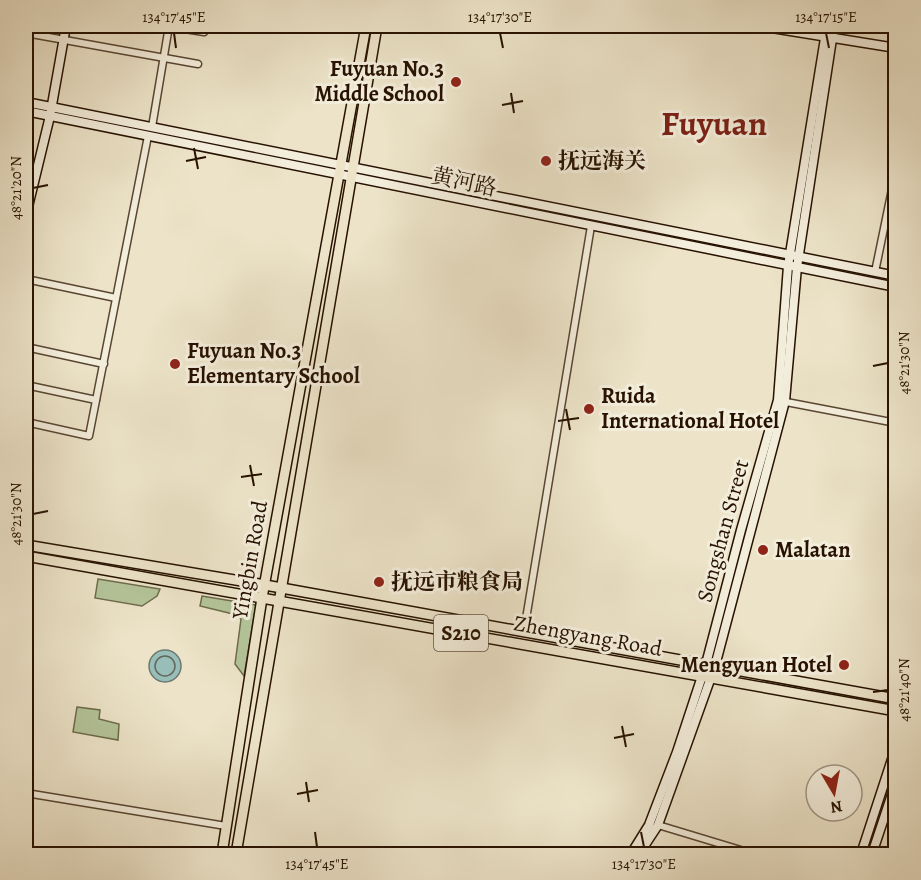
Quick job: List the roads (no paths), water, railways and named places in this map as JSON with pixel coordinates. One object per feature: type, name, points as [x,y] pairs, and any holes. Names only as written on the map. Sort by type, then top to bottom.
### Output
[{"type":"main road","points":[[26,215],[51,111],[66,26]]},
{"type":"main road","name":"Yingbin Road","points":[[222,855],[262,598],[366,26]]},
{"type":"main road","name":"Yingbin Road","points":[[236,855],[377,26]]},
{"type":"main road","points":[[760,26],[896,48]]},
{"type":"main road","name":"Songshan Street","points":[[827,26],[829,37]]},
{"type":"main road","name":"Songshan Street","points":[[631,855],[650,825],[711,665],[782,401],[794,256],[829,37],[834,26]]},
{"type":"main road","name":"黄河路","points":[[26,102],[51,111],[340,170],[896,276]]},
{"type":"main road","name":"黄河路","points":[[26,111],[51,111]]},
{"type":"main road","name":"黄河路","points":[[353,172],[591,226],[896,287]]},
{"type":"main road","name":"Zhengyang Road","points":[[26,545],[265,585],[896,699]]},
{"type":"main road","name":"Zhengyang Road","points":[[26,556],[896,711]]},
{"type":"main road","name":"Songshan Street","points":[[639,855],[658,825],[706,677]]},
{"type":"main road","points":[[861,855],[896,747]]},
{"type":"main road","points":[[872,855],[896,782]]},
{"type":"street","points":[[26,422],[90,436],[150,131],[168,26],[204,32]]},
{"type":"street","points":[[26,33],[198,64]]},
{"type":"street","points":[[875,272],[896,170]]},
{"type":"street","points":[[524,631],[591,226]]},
{"type":"street","points":[[26,279],[116,298]]},
{"type":"street","points":[[26,347],[104,364]]},
{"type":"street","points":[[26,385],[96,400]]},
{"type":"street","points":[[782,401],[896,423]]},
{"type":"street","points":[[26,793],[226,826]]},
{"type":"street","points":[[658,825],[754,855]]},
{"type":"water","points":[[165,650],[176,655],[181,666],[176,677],[165,682],[154,677],[149,666],[154,655]]},
{"type":"place","name":"Fuyuan No.3 Middle School","points":[[456,82]]},
{"type":"place","name":"抚远海关","points":[[546,161]]},
{"type":"place","name":"Fuyuan No.3 Elementary School","points":[[175,364]]},
{"type":"place","name":"Ruida International Hotel","points":[[589,409]]},
{"type":"place","name":"Malatan","points":[[763,550]]},
{"type":"place","name":"抚远市粮食局","points":[[379,582]]},
{"type":"place","name":"Mengyuan Hotel","points":[[844,665]]},
{"type":"district","name":"Fuyuan","points":[[714,123]]}]
